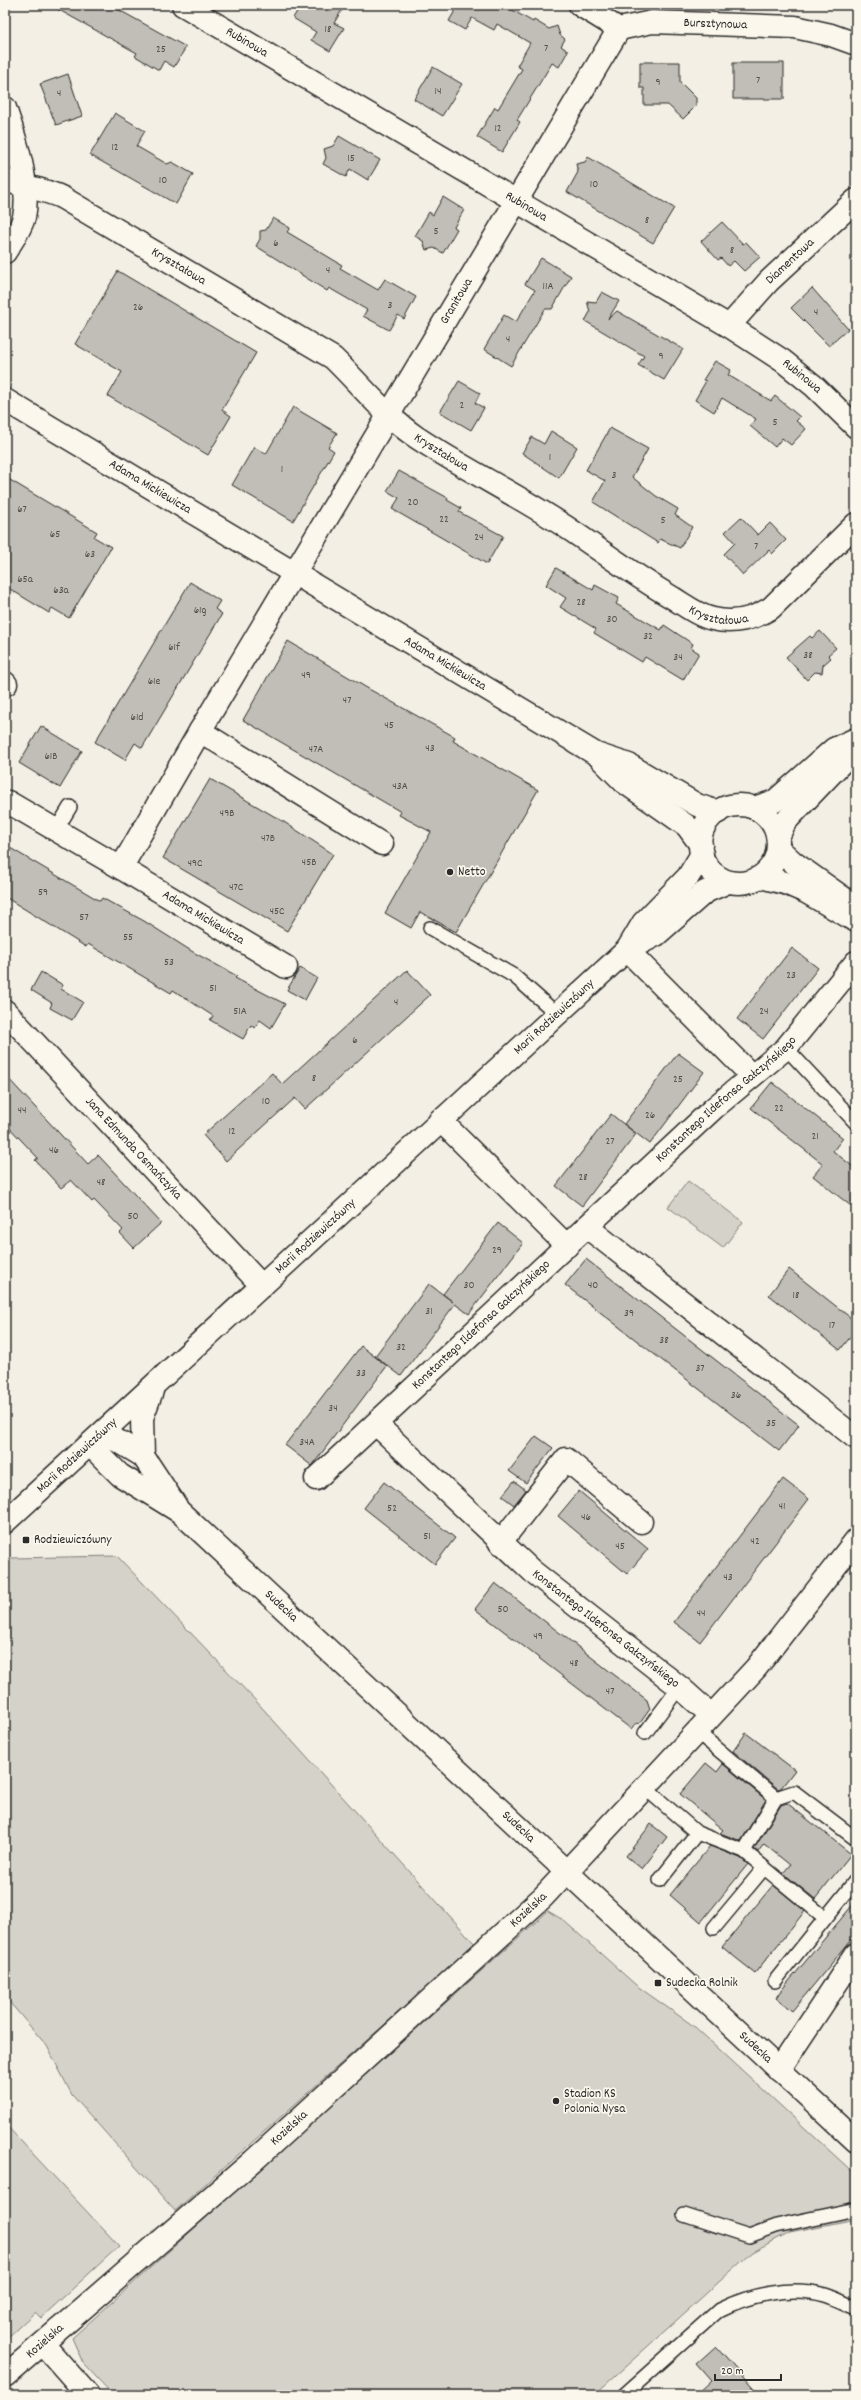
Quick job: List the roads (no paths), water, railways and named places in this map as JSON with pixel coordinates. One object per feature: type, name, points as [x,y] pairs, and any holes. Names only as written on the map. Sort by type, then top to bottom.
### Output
[{"type":"street","name":"Rubinowa","points":[[183,5],[729,326],[783,361],[814,386],[856,427]]},
{"type":"street","points":[[580,5],[619,29]]},
{"type":"street","name":"Bursztynowa","points":[[619,29],[652,22],[795,27],[831,35],[856,44]]},
{"type":"street","name":"Granitowa","points":[[294,574],[390,415],[515,201],[619,29]]},
{"type":"street","points":[[5,108],[17,144],[15,183],[24,216],[5,252]]},
{"type":"street","name":"Kryształowa","points":[[15,183],[48,191],[63,198],[333,358],[390,415],[416,437],[572,531],[659,590],[697,613],[714,619],[745,620],[760,615],[771,608],[856,524]]},
{"type":"street","name":"Diamentowa","points":[[729,326],[769,281],[856,200]]},
{"type":"street","name":"Adama Mickiewicza","points":[[5,400],[596,754],[629,766],[697,805],[718,812]]},
{"type":"street","points":[[121,868],[200,731],[294,574]]},
{"type":"street","points":[[200,731],[382,844]]},
{"type":"street","points":[[856,739],[834,749],[775,801],[754,808],[742,806],[729,807],[718,812],[708,821],[703,832],[701,849],[707,866],[716,876],[728,882],[740,883],[761,877],[770,869],[785,822],[849,755],[856,744]]},
{"type":"street","name":"Adama Mickiewicza","points":[[596,754],[624,782],[687,826],[701,849]]},
{"type":"street","name":"Adama Mickiewicza","points":[[8,802],[286,967]]},
{"type":"street","points":[[754,808],[769,820],[778,842],[794,863],[856,907]]},
{"type":"street","name":"Marii Rodziewiczówny","points":[[627,950],[643,923],[688,877],[701,849]]},
{"type":"street","points":[[761,877],[785,883],[806,892],[856,921]]},
{"type":"street","name":"Marii Rodziewiczówny","points":[[5,1522],[440,1120],[627,950],[656,935],[705,892],[728,882]]},
{"type":"street","points":[[627,950],[752,1076]]},
{"type":"street","name":"Konstantego Ildefonsa Gałczyńskiego","points":[[316,1479],[714,1108],[786,1048],[856,962]]},
{"type":"street","name":"Jana Edmunda Osmańczyka","points":[[5,1011],[262,1286]]},
{"type":"street","points":[[440,1120],[567,1246]]},
{"type":"street","points":[[587,1227],[856,1438]]},
{"type":"street","points":[[143,1456],[142,1418],[155,1385]]},
{"type":"street","name":"Konstantego Ildefonsa Gałczyńskiego","points":[[376,1424],[500,1543],[567,1600],[682,1689],[712,1715]]},
{"type":"street","name":"Sudecka","points":[[95,1440],[120,1442],[143,1456],[180,1512]]},
{"type":"street","name":"Sudecka","points":[[95,1440],[120,1475],[180,1512],[566,1873],[856,2141]]},
{"type":"street","points":[[500,1543],[566,1459],[641,1522]]},
{"type":"street","points":[[566,1873],[644,1787],[756,1668],[856,1540]]},
{"type":"street","name":"Kozielska","points":[[5,2376],[253,2161],[543,1897],[566,1873]]},
{"type":"street","points":[[779,2070],[856,1954]]},
{"type":"street","points":[[43,2344],[88,2395]]},
{"type":"lane","points":[[56,830],[70,807]]},
{"type":"lane","points":[[430,928],[514,976],[556,1014]]},
{"type":"lane","points":[[786,1048],[856,1123]]},
{"type":"lane","points":[[645,1733],[676,1693],[682,1689]]},
{"type":"lane","points":[[696,1731],[776,1798]]},
{"type":"lane","points":[[644,1787],[698,1833],[744,1851],[824,1917]]},
{"type":"lane","points":[[744,1851],[776,1798],[794,1792],[856,1839]]},
{"type":"lane","points":[[660,1880],[698,1833]]},
{"type":"lane","points":[[714,1928],[764,1868]]},
{"type":"lane","points":[[775,1981],[824,1917],[856,1880]]},
{"type":"lane","points":[[684,2215],[749,2236],[776,2226],[856,2209]]},
{"type":"lane","points":[[624,2395],[719,2310],[735,2302],[766,2294],[795,2290],[824,2294],[856,2308]]},
{"type":"place","name":"Netto","points":[[450,872]]},
{"type":"place","name":"Rodziewiczówny","points":[[26,1540]]},
{"type":"place","name":"Sudecka Rolnik","points":[[658,1983]]},
{"type":"place","name":"Stadion KS Polonia Nysa","points":[[556,2101]]}]
